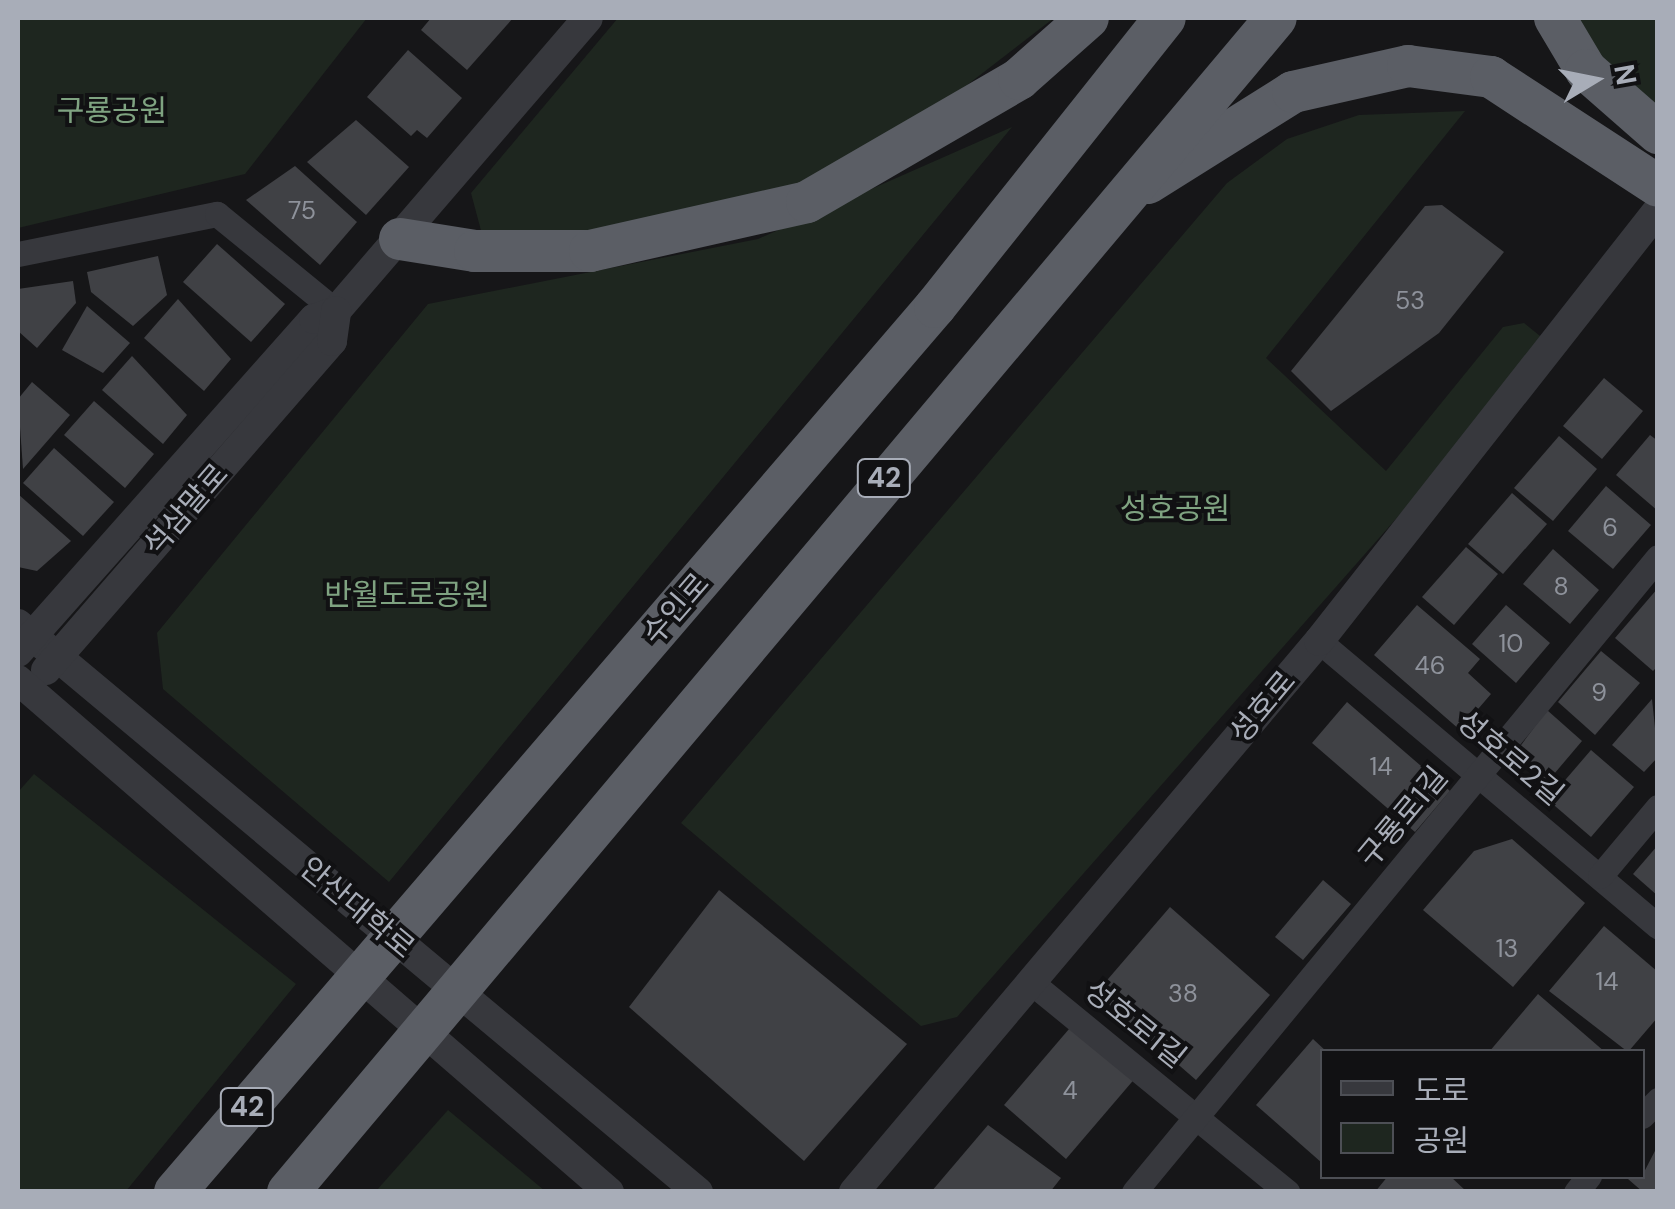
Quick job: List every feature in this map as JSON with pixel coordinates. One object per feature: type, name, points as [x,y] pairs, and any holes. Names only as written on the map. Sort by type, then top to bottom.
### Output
[{"type":"highway","points":[[400,239],[476,251],[590,252],[807,202],[1019,79],[1088,18]]},
{"type":"highway","name":"수인로","points":[[175,1192],[935,307],[1166,18]]},
{"type":"highway","name":"42","points":[[288,1192],[1118,200],[1276,18]]},
{"type":"highway","points":[[1555,18],[1586,70],[1658,133]]},
{"type":"highway","points":[[1118,200],[1294,92],[1408,66],[1490,77],[1658,186]]},
{"type":"street","name":"석삼말로","points":[[22,637],[314,320],[336,311],[588,18]]},
{"type":"street","name":"성호로","points":[[854,1192],[1319,640],[1658,210]]},
{"type":"street","points":[[18,254],[217,214],[336,311]]},
{"type":"street","name":"석삼말로","points":[[21,690],[58,658],[332,341],[336,311]]},
{"type":"street","name":"구룡로1길","points":[[1197,1116],[1658,558]]},
{"type":"street","name":"안산대학로","points":[[22,637],[58,658],[698,1192]]},
{"type":"street","name":"성호로2길","points":[[1319,640],[1658,926]]},
{"type":"street","name":"안산대학로","points":[[21,690],[609,1192]]},
{"type":"street","points":[[1600,876],[1658,808]]},
{"type":"street","name":"성호로1길","points":[[1032,983],[1286,1192]]},
{"type":"street","points":[[1134,1192],[1197,1116]]},
{"type":"green space","name":"구룡공원","points":[[18,18],[367,18],[245,174],[18,228]]},
{"type":"green space","points":[[618,18],[1054,18],[892,143],[810,186],[702,222],[483,238],[471,193]]},
{"type":"green space","points":[[1567,18],[1657,18],[1657,127]]},
{"type":"green space","name":"성호공원","points":[[1465,111],[1266,358],[1386,471],[1503,327],[1524,323],[1550,344],[957,1017],[921,1026],[681,823],[1227,183],[1287,139],[1359,115]]},
{"type":"green space","name":"반월도로공원","points":[[1012,127],[389,882],[163,689],[157,633],[428,304],[758,239]]},
{"type":"green space","points":[[34,774],[296,984],[126,1191],[18,1191],[18,792]]},
{"type":"green space","points":[[448,1110],[545,1191],[376,1191]]},
{"type":"building","points":[[431,18],[513,18],[467,70],[421,30]]},
{"type":"building","points":[[408,50],[462,98],[427,138],[417,130],[411,136],[367,97]]},
{"type":"building","points":[[356,120],[409,167],[366,215],[307,162]]},
{"type":"building","points":[[295,166],[357,222],[320,265],[246,200]]},
{"type":"building","points":[[1442,205],[1504,252],[1439,333],[1331,411],[1291,371],[1425,206]]},
{"type":"building","points":[[217,244],[285,304],[251,342],[183,282]]},
{"type":"building","points":[[158,256],[167,295],[133,326],[91,292],[87,272]]},
{"type":"building","points":[[73,281],[76,303],[37,348],[18,331],[18,289]]},
{"type":"building","points":[[178,299],[231,359],[204,391],[144,338]]},
{"type":"building","points":[[87,306],[130,343],[103,373],[62,350]]},
{"type":"building","points":[[132,356],[187,415],[163,444],[102,390]]},
{"type":"building","points":[[1604,378],[1643,411],[1602,459],[1563,426]]},
{"type":"building","points":[[32,382],[70,415],[23,469],[18,399]]},
{"type":"building","points":[[94,401],[154,454],[125,488],[64,435]]},
{"type":"building","points":[[1650,435],[1658,441],[1658,511],[1616,475]]},
{"type":"building","points":[[1559,436],[1597,469],[1553,521],[1514,488]]},
{"type":"building","points":[[54,448],[114,502],[83,536],[23,483]]},
{"type":"building","points":[[1606,486],[1651,525],[1613,569],[1568,531]]},
{"type":"building","points":[[1512,493],[1547,524],[1503,574],[1468,544]]},
{"type":"building","points":[[18,494],[71,541],[37,571],[18,567]]},
{"type":"building","points":[[1466,547],[1498,574],[1454,625],[1422,597]]},
{"type":"building","points":[[1553,549],[1599,590],[1570,624],[1523,584]]},
{"type":"building","points":[[1658,588],[1658,666],[1653,671],[1615,638]]},
{"type":"building","points":[[1417,605],[1480,659],[1468,673],[1491,694],[1460,730],[1374,655]]},
{"type":"building","points":[[1506,605],[1550,643],[1516,683],[1472,644]]},
{"type":"building","points":[[1601,651],[1640,683],[1595,735],[1558,702]]},
{"type":"building","points":[[1652,699],[1658,757],[1644,772],[1612,745]]},
{"type":"building","points":[[1347,702],[1450,791],[1415,832],[1312,743]]},
{"type":"building","points":[[1547,710],[1582,741],[1543,787],[1513,756]]},
{"type":"building","points":[[1591,750],[1634,787],[1591,837],[1548,800]]},
{"type":"building","points":[[1512,839],[1585,903],[1513,987],[1423,910],[1474,851]]},
{"type":"building","points":[[1658,845],[1658,896],[1633,874]]},
{"type":"building","points":[[1323,880],[1351,904],[1303,960],[1275,937]]},
{"type":"building","points":[[719,890],[907,1044],[804,1161],[629,1007]]},
{"type":"building","points":[[1170,907],[1270,995],[1196,1080],[1096,993]]},
{"type":"building","points":[[1604,926],[1658,972],[1658,1017],[1631,1049],[1624,1049],[1549,991]]},
{"type":"building","points":[[1538,994],[1602,1049],[1492,1049]]},
{"type":"building","points":[[1075,1022],[1137,1076],[1066,1159],[1004,1105]]},
{"type":"building","points":[[1313,1039],[1324,1049],[1320,1049],[1320,1161],[1256,1105]]},
{"type":"building","points":[[988,1125],[1061,1178],[1050,1192],[931,1192]]},
{"type":"building","points":[[1658,1145],[1658,1192],[1643,1192],[1628,1179],[1645,1179],[1645,1170]]},
{"type":"building","points":[[1386,1179],[1453,1179],[1467,1192],[1375,1192]]}]
